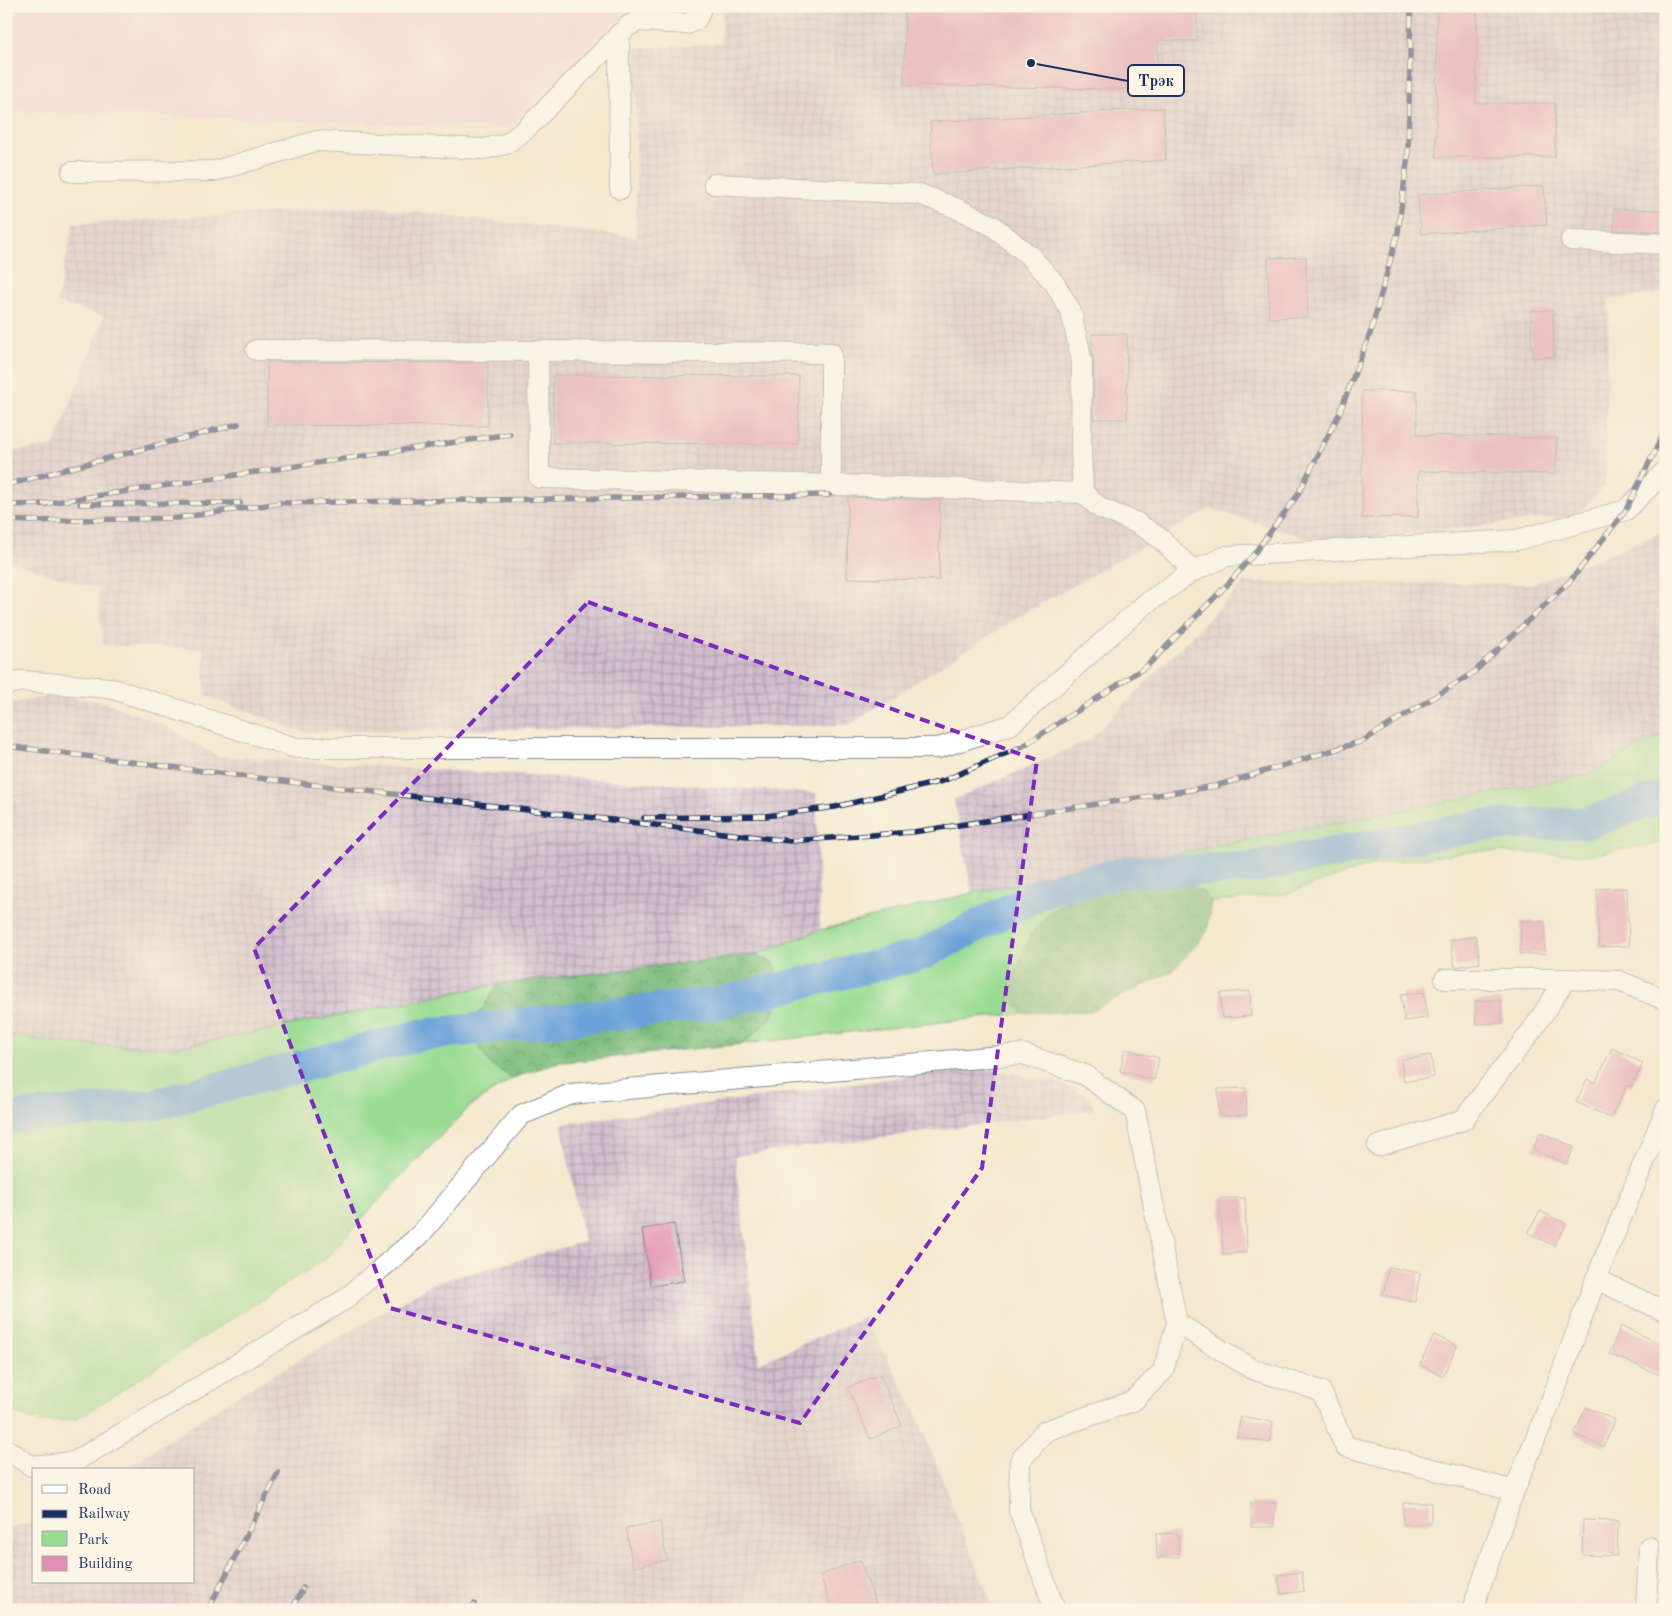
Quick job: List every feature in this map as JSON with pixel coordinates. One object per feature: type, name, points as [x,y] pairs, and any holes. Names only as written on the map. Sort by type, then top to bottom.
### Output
[{"type":"street","points":[[72,172],[215,171],[316,141],[484,149],[506,144],[525,130],[628,26],[640,21],[687,24],[698,19],[702,6]]},
{"type":"street","points":[[619,34],[620,188]]},
{"type":"street","points":[[714,184],[919,194],[958,209],[993,226],[1031,257],[1055,284],[1071,312],[1073,320],[1082,362],[1081,452],[1083,493]]},
{"type":"street","points":[[1571,240],[1666,244]]},
{"type":"street","points":[[256,350],[831,353],[832,484]]},
{"type":"street","points":[[538,350],[539,478],[832,484],[1083,493],[1100,508],[1138,523],[1161,539],[1194,571]]},
{"type":"street","points":[[6,685],[21,681],[110,688],[296,748],[938,748],[1010,725],[1144,605],[1194,571],[1227,556],[1517,540],[1626,510],[1666,470]]},
{"type":"street","points":[[1445,979],[1619,981],[1666,1000]]},
{"type":"street","points":[[1378,1146],[1462,1120],[1533,1029],[1566,979]]},
{"type":"street","points":[[6,1449],[30,1466],[74,1462],[344,1300],[419,1236],[522,1116],[571,1094],[1023,1054],[1085,1075],[1135,1111],[1177,1323],[1163,1371],[1133,1401],[1045,1431],[1020,1461],[1019,1510],[1055,1610]]},
{"type":"street","points":[[1472,1610],[1514,1491],[1551,1401],[1596,1279],[1666,1109]]},
{"type":"street","points":[[1596,1279],[1666,1312]]},
{"type":"street","points":[[1177,1323],[1252,1369],[1321,1391],[1345,1446],[1514,1491]]},
{"type":"street","points":[[1646,1610],[1649,1547]]},
{"type":"highlighted area","points":[[588,602],[1037,760],[982,1168],[800,1423],[390,1308],[254,948]]},
{"type":"shaded area","points":[[6,6],[633,6],[508,128],[6,111]]},
{"type":"shaded area","points":[[723,6],[1666,6],[1666,292],[1609,300],[1605,485],[1578,515],[1326,543],[1210,509],[1026,612],[849,725],[302,732],[206,696],[203,649],[103,645],[97,589],[6,560],[6,452],[54,446],[104,316],[57,303],[73,224],[371,207],[636,237],[636,48],[720,44]]},
{"type":"shaded area","points":[[1666,531],[1666,732],[1589,773],[972,893],[954,800],[1089,740],[1245,582],[1533,584]]},
{"type":"shaded area","points":[[49,696],[102,701],[162,724],[217,756],[816,793],[820,930],[755,955],[498,984],[175,1048],[89,1045],[6,1036],[6,704]]},
{"type":"shaded area","points":[[976,1067],[1054,1081],[1090,1097],[1094,1110],[735,1156],[759,1363],[865,1317],[915,1410],[994,1610],[6,1610],[6,1529],[32,1522],[32,1584],[195,1584],[195,1468],[125,1468],[243,1392],[434,1283],[584,1242],[561,1124]]},
{"type":"green space","points":[[1666,732],[1666,842],[1591,855],[1476,851],[1372,865],[1286,894],[1211,902],[1204,893],[1012,1001],[1024,1013],[742,1044],[771,1018],[774,963],[755,955],[820,930],[972,893],[1589,774]]},
{"type":"green space","points":[[1150,880],[1183,881],[1204,893],[1211,902],[1207,932],[1173,971],[1090,1011],[1024,1013],[1012,1001],[1012,982],[1031,934],[1052,910],[1092,890]]},
{"type":"green space","points":[[755,955],[774,963],[782,988],[771,1018],[742,1044],[555,1063],[513,1078],[491,1065],[476,1042],[476,1019],[498,984]]},
{"type":"green space","points":[[498,984],[476,1019],[491,1065],[513,1078],[469,1107],[400,1177],[326,1258],[77,1419],[41,1422],[6,1410],[6,1036],[89,1045],[175,1048]]},
{"type":"building","points":[[905,6],[1197,6],[1197,41],[1158,40],[1157,90],[904,85]]},
{"type":"building","points":[[1437,6],[1477,6],[1476,103],[1555,103],[1555,157],[1436,157]]},
{"type":"building","points":[[1163,108],[1166,160],[933,174],[930,122]]},
{"type":"building","points":[[1544,186],[1547,225],[1421,234],[1418,195]]},
{"type":"building","points":[[1614,209],[1666,210],[1666,232],[1614,230]]},
{"type":"building","points":[[1306,257],[1308,317],[1269,318],[1268,258]]},
{"type":"building","points":[[1553,310],[1554,357],[1532,358],[1531,311]]},
{"type":"building","points":[[1092,334],[1127,334],[1127,419],[1093,419],[1094,362]]},
{"type":"building","points":[[267,362],[488,363],[488,426],[267,425]]},
{"type":"building","points":[[553,375],[799,376],[798,444],[553,443]]},
{"type":"building","points":[[1362,391],[1417,391],[1417,435],[1557,438],[1556,474],[1418,471],[1418,517],[1362,518]]},
{"type":"building","points":[[848,497],[940,500],[939,580],[847,578]]},
{"type":"building","points":[[1627,888],[1629,946],[1599,947],[1597,889]]},
{"type":"building","points":[[1521,921],[1545,922],[1545,954],[1520,954]]},
{"type":"building","points":[[1476,936],[1480,963],[1455,967],[1450,940]]},
{"type":"building","points":[[1250,991],[1251,1016],[1222,1018],[1220,993]]},
{"type":"building","points":[[1424,992],[1427,1018],[1404,1021],[1401,994]]},
{"type":"building","points":[[1501,1000],[1503,1023],[1476,1024],[1475,1001]]},
{"type":"building","points":[[1612,1048],[1643,1063],[1631,1087],[1627,1085],[1611,1118],[1576,1102],[1587,1079],[1595,1083]]},
{"type":"building","points":[[1125,1049],[1159,1058],[1154,1080],[1120,1071]]},
{"type":"building","points":[[1431,1055],[1434,1077],[1404,1082],[1401,1060]]},
{"type":"building","points":[[1246,1088],[1247,1115],[1219,1116],[1218,1089]]},
{"type":"building","points":[[1540,1132],[1574,1147],[1567,1164],[1533,1150]]},
{"type":"building","points":[[1220,1198],[1245,1198],[1247,1252],[1223,1254]]},
{"type":"building","points":[[1540,1211],[1566,1224],[1554,1246],[1528,1233]]},
{"type":"building","points":[[674,1224],[684,1281],[651,1286],[642,1229]]},
{"type":"building","points":[[1389,1267],[1420,1273],[1415,1302],[1383,1295]]},
{"type":"building","points":[[1621,1326],[1666,1346],[1666,1377],[1609,1354]]},
{"type":"building","points":[[1434,1335],[1457,1346],[1443,1376],[1420,1365]]},
{"type":"building","points":[[880,1374],[902,1426],[870,1439],[848,1388]]},
{"type":"building","points":[[1586,1407],[1615,1420],[1603,1447],[1574,1434]]},
{"type":"building","points":[[1241,1416],[1273,1422],[1270,1443],[1237,1437]]},
{"type":"building","points":[[1251,1503],[1275,1503],[1274,1527],[1251,1527]]},
{"type":"building","points":[[1403,1503],[1431,1503],[1431,1524],[1403,1524]]},
{"type":"building","points":[[1583,1520],[1618,1521],[1617,1556],[1582,1555]]},
{"type":"building","points":[[660,1522],[667,1560],[633,1567],[626,1528]]},
{"type":"building","points":[[1178,1533],[1179,1557],[1157,1558],[1156,1534]]},
{"type":"building","points":[[860,1560],[878,1610],[832,1610],[820,1575]]},
{"type":"building","points":[[1302,1572],[1304,1591],[1281,1594],[1278,1575]]},
{"type":"waterway","points":[[6,1118],[153,1105],[421,1035],[718,1003],[921,955],[1047,890],[1126,872],[1251,868],[1485,825],[1586,823],[1666,796]]},
{"type":"railway","points":[[644,818],[766,816],[835,807],[943,781],[1023,746],[1147,666],[1228,584],[1253,555],[1297,496],[1339,414],[1371,331],[1398,232],[1408,155],[1411,6]]},
{"type":"railway","points":[[6,485],[238,424]]},
{"type":"railway","points":[[6,746],[274,780],[790,841],[913,832],[1216,786],[1363,741],[1473,673],[1571,580],[1626,510],[1666,428]]},
{"type":"railway","points":[[42,504],[510,434]]},
{"type":"railway","points":[[6,520],[177,518],[280,503],[829,495]]},
{"type":"railway","points":[[80,504],[240,503]]},
{"type":"railway","points":[[6,505],[47,504]]},
{"type":"railway","points":[[208,1610],[278,1473]]},
{"type":"railway","points":[[292,1610],[303,1588]]},
{"type":"railway","points":[[470,1610],[474,1604]]},
{"type":"place","name":"Трэк","points":[[1031,63]]}]
